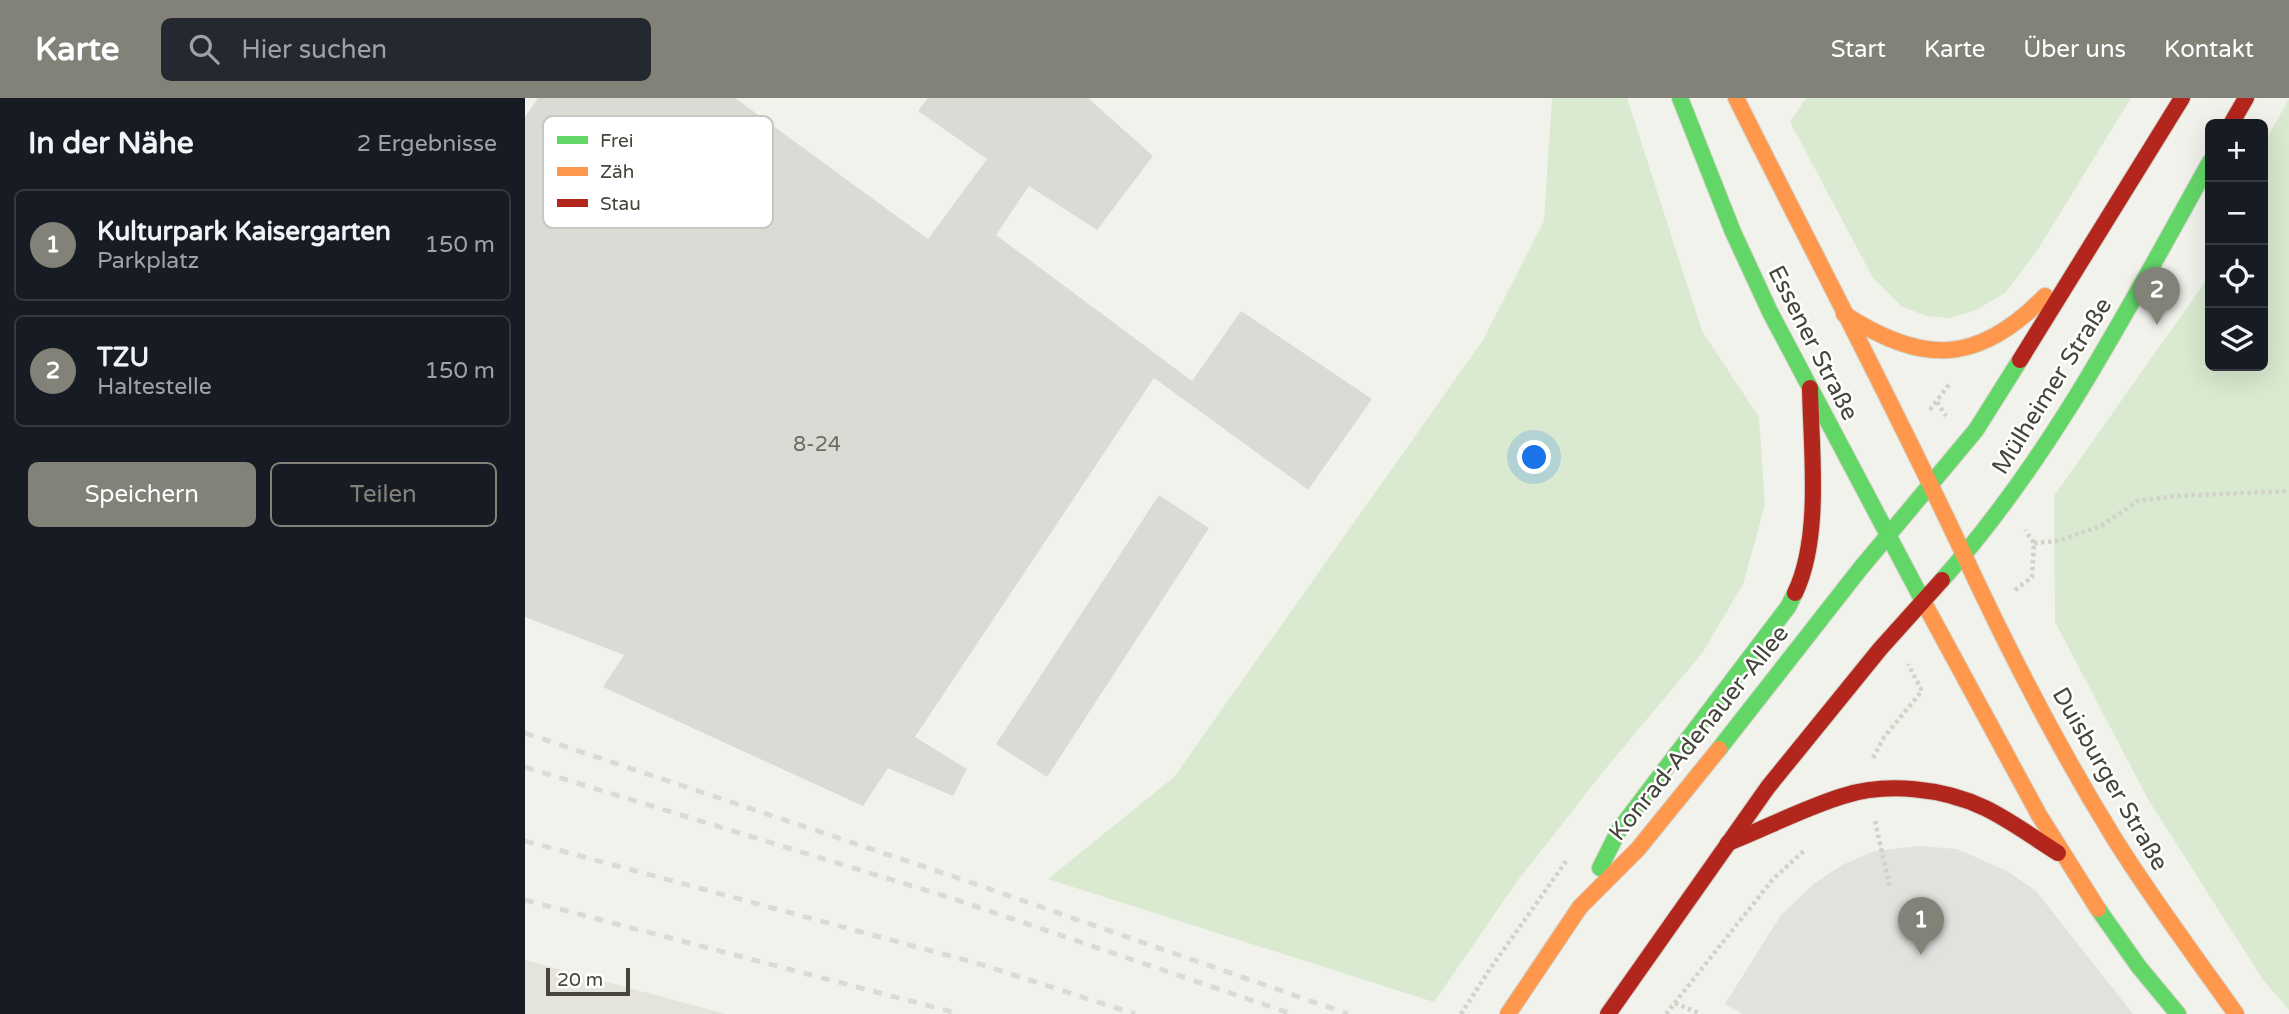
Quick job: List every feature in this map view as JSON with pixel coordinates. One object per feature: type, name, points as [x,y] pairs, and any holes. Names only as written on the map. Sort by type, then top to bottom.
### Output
[{"type":"main road","name":"Essener Straße","points":[[1681,98],[1733,232],[1770,312],[1923,601]]},
{"type":"main road","name":"Essener Straße","points":[[1736,98],[1909,437],[1964,555]]},
{"type":"main road","name":"Mülheimer Straße","points":[[1932,485],[1976,430],[2182,98]]},
{"type":"main road","points":[[2234,119],[2246,98]]},
{"type":"main road","name":"Mülheimer Straße","points":[[1964,555],[2006,502],[2075,399],[2205,171]]},
{"type":"main road","points":[[1845,314],[1867,330],[1906,346],[1933,350],[1982,344],[2009,328],[2036,306],[2085,254]]},
{"type":"main road","points":[[1580,907],[1619,830],[1788,607],[1802,578],[1812,521],[1810,388]]},
{"type":"main road","name":"Konrad-Adenauer-Allee","points":[[1508,1014],[1580,907],[1638,849],[1834,601],[1932,485]]},
{"type":"main road","points":[[1608,1014],[1679,909],[1768,787],[1880,649],[1964,555]]},
{"type":"main road","name":"Duisburger Straße","points":[[1964,555],[1990,612],[2083,785],[2152,895],[2236,1014]]},
{"type":"main road","points":[[1923,601],[2063,856],[2128,952],[2178,1014]]},
{"type":"main road","points":[[1728,843],[1843,796],[1867,791],[1902,789],[1935,793],[1986,808],[2063,856]]},
{"type":"path","points":[[2033,543],[2058,541],[2101,526],[2138,501],[2174,496],[2289,491]]},
{"type":"path","points":[[1873,813],[1890,888]]},
{"type":"path","points":[[1666,1014],[1773,879],[1811,846]]},
{"type":"path","points":[[1675,1003],[1701,1014]]},
{"type":"shaded area","points":[[1919,846],[1957,849],[2007,871],[2036,891],[2133,1014],[1743,1014],[1725,1004],[1781,915],[1815,883],[1842,865],[1875,851]]},
{"type":"shaded area","points":[[525,960],[726,1014],[525,1014]]},
{"type":"green space","points":[[1552,98],[1627,98],[1702,331],[1759,417],[1765,505],[1743,584],[1703,652],[1518,880],[1434,1002],[1048,879],[1174,777],[1483,340],[1544,221]]},
{"type":"green space","points":[[1806,98],[2131,98],[2035,254],[2005,293],[1974,311],[1950,318],[1926,316],[1901,306],[1873,278],[1790,122]]},
{"type":"green space","points":[[2289,99],[2289,1010],[2263,980],[2148,799],[2055,622],[2054,496],[2205,282],[2205,371],[2268,371],[2268,135]]},
{"type":"building","points":[[538,98],[735,98],[760,116],[543,116],[543,228],[773,228],[773,126],[928,239],[987,159],[918,111],[928,98],[1088,98],[1153,156],[1097,230],[1029,186],[996,235],[1192,381],[1241,311],[1372,399],[1308,490],[1154,378],[915,737],[967,769],[953,796],[888,768],[863,806],[603,687],[624,655],[525,617],[525,117]]},
{"type":"building","points":[[1159,495],[1209,528],[1047,777],[996,744]]},
{"type":"railway","points":[[525,733],[958,878],[1348,1014]]},
{"type":"railway","points":[[525,767],[951,898],[1292,1014]]},
{"type":"railway","points":[[525,841],[976,963],[1135,1014]]},
{"type":"railway","points":[[525,900],[960,1014]]},
{"type":"traffic: fast","points":[[1680,98],[1733,232],[1770,312],[1923,601]]},
{"type":"traffic: fast","points":[[1942,580],[2019,483],[2054,431],[2119,325],[2205,171]]},
{"type":"traffic: fast","points":[[1719,749],[1860,569],[1976,430],[2020,360]]},
{"type":"traffic: fast","points":[[1600,868],[1619,830],[1788,607],[1795,593]]},
{"type":"traffic: fast","points":[[2098,909],[2139,967],[2178,1014]]},
{"type":"traffic: slow","points":[[1736,98],[1964,555]]},
{"type":"traffic: slow","points":[[1844,314],[1899,342],[1925,349],[1949,350],[1973,345],[1996,335],[2020,319],[2045,296]]},
{"type":"traffic: slow","points":[[1964,555],[2035,699],[2093,804],[2143,883],[2236,1014]]},
{"type":"traffic: slow","points":[[1923,601],[2039,815],[2098,909]]},
{"type":"traffic: slow","points":[[1508,1014],[1580,907],[1638,849],[1719,749]]},
{"type":"traffic: jam","points":[[2020,360],[2182,98]]},
{"type":"traffic: jam","points":[[2234,119],[2246,98]]},
{"type":"traffic: jam","points":[[1795,593],[1809,546],[1812,520],[1810,388]]},
{"type":"traffic: jam","points":[[1608,1014],[1768,787],[1880,649],[1942,580]]},
{"type":"traffic: jam","points":[[1728,843],[1843,796],[1896,788],[1933,792],[1969,801],[2004,818],[2058,853]]},
{"type":"place","name":"TZU","points":[[2157,325]]},
{"type":"place","name":"Kulturpark Kaisergarten","points":[[1921,955]]}]
